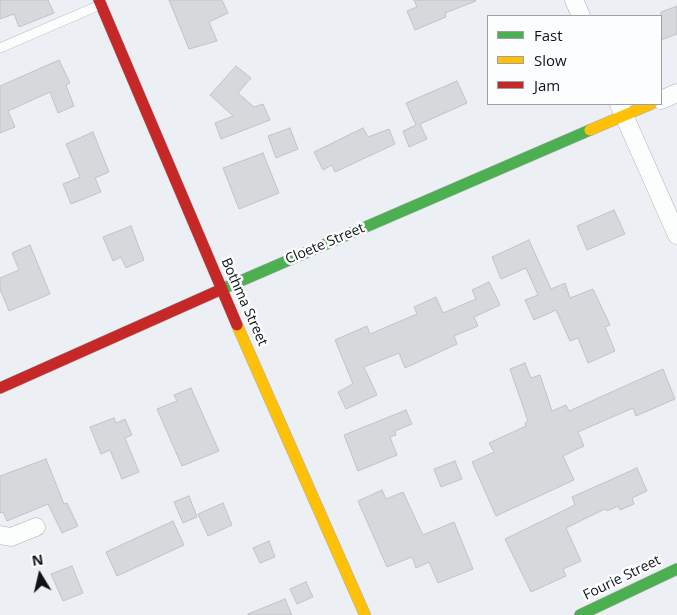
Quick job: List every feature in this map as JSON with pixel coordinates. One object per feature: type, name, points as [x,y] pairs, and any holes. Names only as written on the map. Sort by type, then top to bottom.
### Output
[{"type":"main road","name":"Bothma Street","points":[[100,2],[222,289],[365,615]]},
{"type":"main road","name":"Cloete Street","points":[[0,388],[621,110],[646,105]]},
{"type":"main road","name":"Fourie Street","points":[[580,615],[677,569]]},
{"type":"street","points":[[574,0],[581,15]]},
{"type":"street","points":[[662,100],[677,93]]},
{"type":"street","points":[[621,110],[677,235]]},
{"type":"street","points":[[0,536],[11,537],[36,527]]},
{"type":"lane","points":[[0,48],[100,2]]},
{"type":"building","points":[[0,0],[48,0],[54,13],[19,27],[14,14],[0,19]]},
{"type":"building","points":[[169,0],[222,0],[228,13],[209,22],[217,41],[189,49]]},
{"type":"building","points":[[414,0],[476,1],[445,13],[446,17],[415,30],[407,11],[417,7]]},
{"type":"building","points":[[677,6],[677,34],[662,40],[662,15],[661,12]]},
{"type":"building","points":[[59,60],[70,83],[66,85],[74,106],[58,113],[50,92],[8,111],[15,127],[0,133],[0,86]]},
{"type":"building","points":[[236,66],[251,78],[238,93],[254,107],[263,104],[270,120],[221,139],[215,123],[233,116],[210,95]]},
{"type":"building","points":[[457,81],[467,103],[420,124],[427,139],[409,147],[403,131],[416,125],[406,103]]},
{"type":"building","points":[[290,128],[298,149],[276,158],[268,136]]},
{"type":"building","points":[[363,128],[368,137],[389,129],[395,144],[335,172],[332,165],[323,170],[314,152]]},
{"type":"building","points":[[93,132],[109,172],[95,178],[101,192],[71,204],[63,184],[80,177],[66,144]]},
{"type":"building","points":[[263,153],[279,193],[239,209],[223,168]]},
{"type":"building","points":[[614,210],[625,234],[587,250],[577,226]]},
{"type":"building","points":[[131,226],[144,260],[126,268],[121,257],[113,261],[103,237]]},
{"type":"building","points":[[529,240],[551,289],[565,283],[570,298],[593,289],[610,325],[605,327],[615,351],[588,363],[578,338],[570,341],[556,310],[534,320],[525,300],[538,295],[526,268],[501,279],[492,257]]},
{"type":"building","points":[[30,245],[50,294],[9,311],[0,289],[0,278],[19,270],[12,253]]},
{"type":"building","points":[[489,282],[500,305],[474,317],[478,326],[454,336],[457,344],[405,368],[399,353],[364,367],[377,395],[346,409],[338,392],[353,384],[335,340],[367,326],[370,334],[417,314],[414,307],[436,297],[443,313],[476,299],[472,290]]},
{"type":"building","points":[[525,363],[531,378],[540,375],[552,411],[566,405],[569,411],[663,369],[675,399],[636,416],[633,408],[578,432],[584,446],[563,456],[574,480],[496,516],[472,462],[494,452],[489,443],[526,426],[525,423],[528,421],[510,369]]},
{"type":"building","points":[[191,388],[219,451],[182,466],[157,409],[177,401],[174,395]]},
{"type":"building","points":[[406,410],[412,424],[395,431],[396,435],[390,437],[397,455],[358,471],[344,435]]},
{"type":"building","points":[[114,418],[116,423],[125,419],[132,435],[125,438],[139,472],[122,479],[110,450],[101,454],[90,427]]},
{"type":"building","points":[[46,459],[64,504],[67,503],[78,526],[62,533],[48,504],[7,521],[3,512],[0,513],[0,476]]},
{"type":"building","points":[[455,461],[462,479],[441,487],[434,469]]},
{"type":"building","points":[[637,468],[647,491],[632,498],[634,504],[620,510],[618,506],[607,511],[605,509],[566,528],[581,561],[563,569],[566,576],[531,592],[505,539],[575,505],[572,497]]},
{"type":"building","points":[[382,490],[386,499],[403,492],[423,535],[454,522],[473,569],[438,583],[429,562],[416,568],[412,557],[387,567],[358,501]]},
{"type":"building","points":[[189,496],[197,517],[183,523],[174,502]]},
{"type":"building","points":[[223,503],[232,525],[208,536],[198,514]]},
{"type":"building","points":[[173,521],[184,545],[117,576],[106,552]]},
{"type":"building","points":[[269,541],[275,557],[260,563],[253,548]]},
{"type":"building","points":[[72,566],[83,593],[63,601],[51,574]]},
{"type":"building","points":[[306,582],[313,597],[297,604],[290,589]]},
{"type":"building","points":[[285,599],[292,615],[248,615],[248,614]]},
{"type":"traffic: fast","points":[[222,289],[590,130]]},
{"type":"traffic: fast","points":[[580,615],[677,569]]},
{"type":"traffic: slow","points":[[590,130],[649,105]]},
{"type":"traffic: slow","points":[[237,325],[365,615]]},
{"type":"traffic: jam","points":[[99,0],[237,325]]},
{"type":"traffic: jam","points":[[0,388],[222,289]]}]
